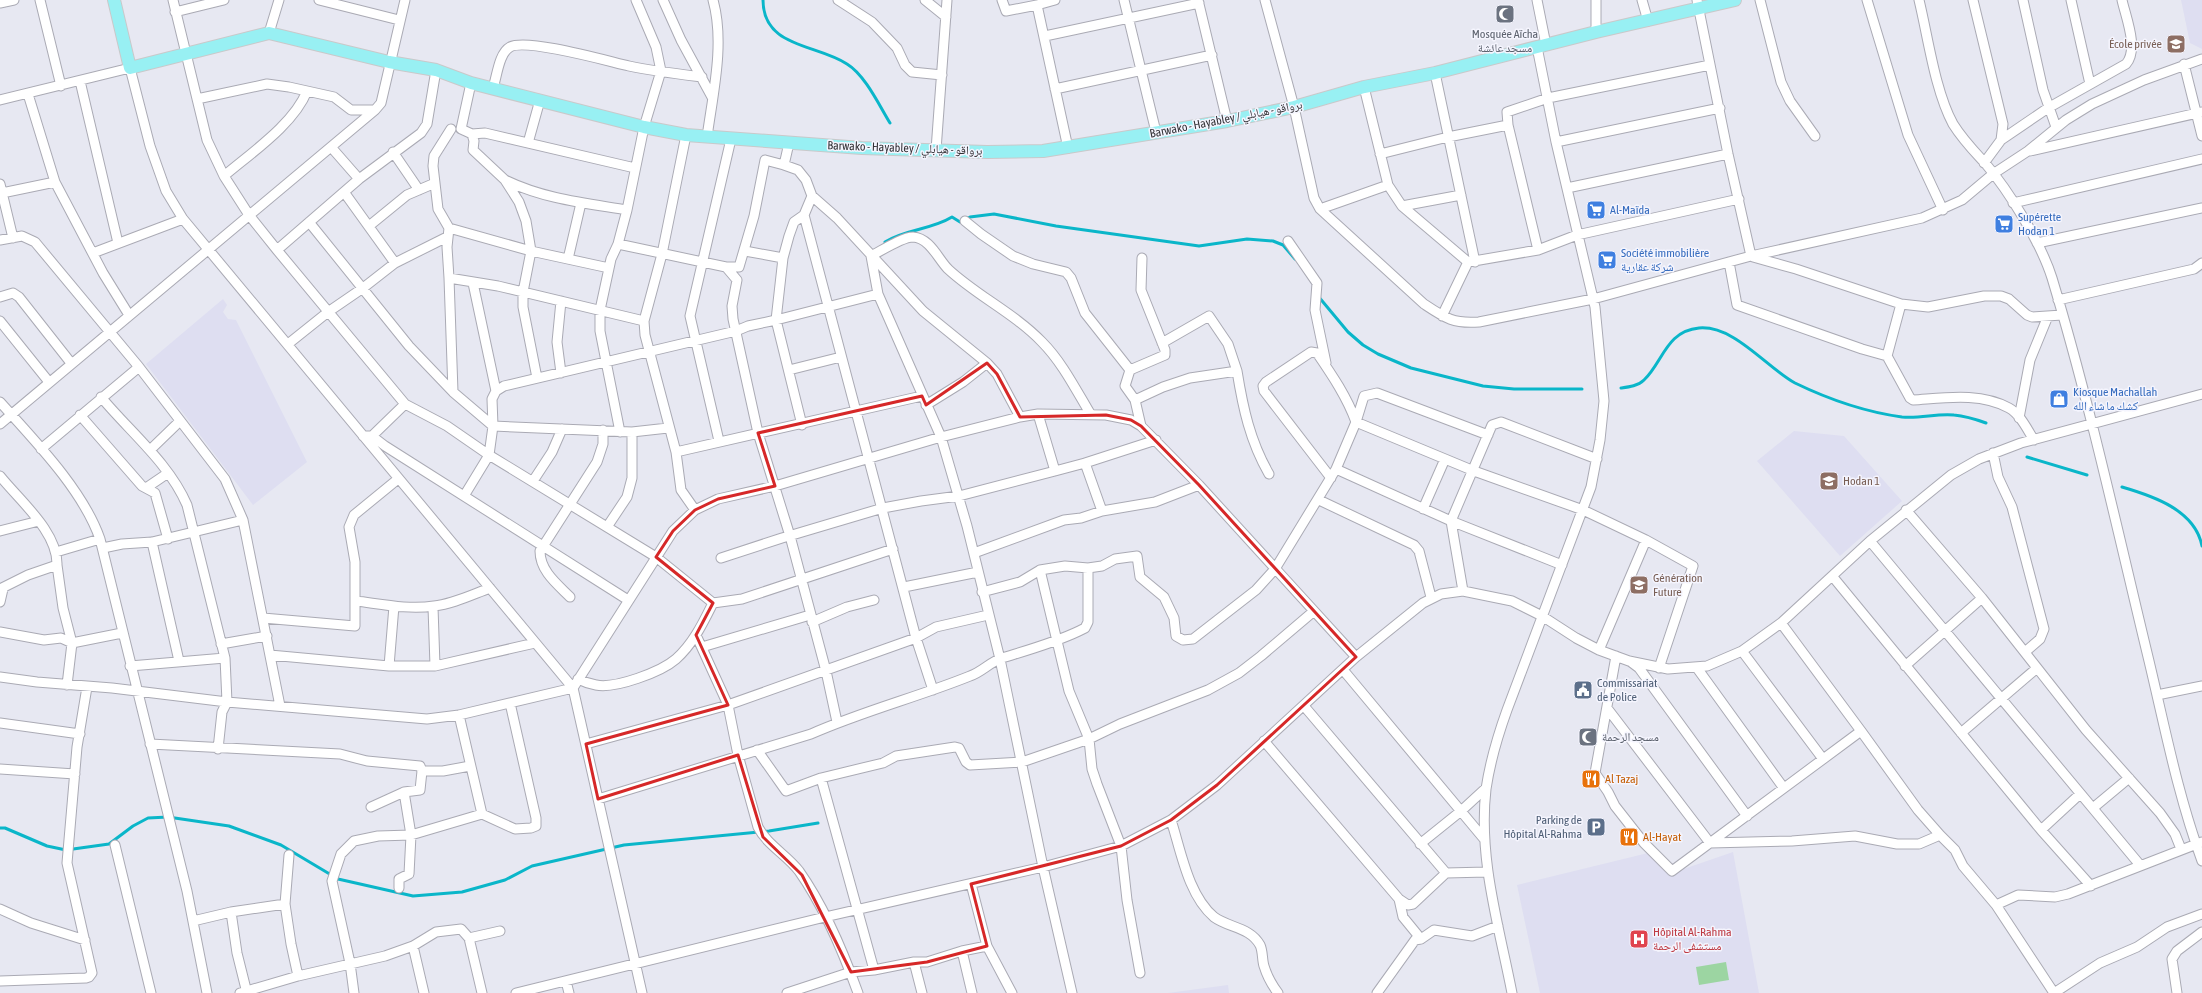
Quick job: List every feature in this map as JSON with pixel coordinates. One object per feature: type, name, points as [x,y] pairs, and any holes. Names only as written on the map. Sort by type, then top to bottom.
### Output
[{"type":"main road","points":[[114,0],[130,68],[269,33]]},
{"type":"main road","name":"Barwako - Hayabley / برواقو - هيابلي","points":[[269,33],[389,62],[436,70],[471,83],[644,127],[686,134],[731,139],[862,148],[1012,152],[1043,151],[1068,148],[1227,121],[1294,107],[1364,87],[1435,74],[1596,32],[1648,21],[1698,4],[1734,0]]},
{"type":"street","points":[[0,3],[14,0]]},
{"type":"street","points":[[40,0],[61,86]]},
{"type":"street","points":[[172,0],[207,140],[224,176],[249,214],[277,250],[405,404],[446,426],[489,455],[656,557],[714,603],[742,599],[893,549]]},
{"type":"street","points":[[175,12],[224,0]]},
{"type":"street","points":[[269,33],[279,0]]},
{"type":"street","points":[[319,0],[399,20]]},
{"type":"street","points":[[0,424],[375,110],[381,103],[389,62],[405,0]]},
{"type":"street","points":[[620,432],[600,330],[600,310],[609,268],[618,244],[627,210],[644,127],[660,71],[656,47],[636,0]]},
{"type":"street","points":[[663,0],[681,40],[712,97]]},
{"type":"street","points":[[707,137],[717,36],[713,0]]},
{"type":"street","points":[[838,0],[872,22],[897,48],[905,65],[912,72],[942,75]]},
{"type":"street","points":[[925,0],[946,16]]},
{"type":"street","points":[[936,150],[947,0]]},
{"type":"street","points":[[1002,0],[1006,12],[1055,0]]},
{"type":"street","points":[[1124,0],[1156,132]]},
{"type":"street","points":[[1265,0],[1294,107],[1314,198],[1320,209],[1424,304],[1442,316],[1461,323],[1479,322],[1593,299],[1751,256],[1922,218],[1944,210],[1962,200],[1993,174],[2028,151],[2066,120],[2109,95],[2184,64],[2202,59]]},
{"type":"street","points":[[1512,993],[1488,872],[1485,840],[1486,788],[1499,732],[1591,487],[1603,419],[1604,391],[1593,299],[1556,142],[1548,98],[1537,0]]},
{"type":"street","points":[[1596,0],[1596,32]]},
{"type":"street","points":[[1642,0],[1648,21]]},
{"type":"street","points":[[1760,0],[1781,82],[1790,101],[1815,136]]},
{"type":"street","points":[[1867,0],[1908,135],[1944,210]]},
{"type":"street","points":[[1919,0],[1940,88],[1952,122],[1967,146],[1993,174],[2013,203],[2037,243],[2051,275],[2091,423],[2174,769],[2200,851],[2181,849],[2091,886],[2055,897],[2018,895],[1996,905]]},
{"type":"street","points":[[1974,0],[2002,124],[2001,140]]},
{"type":"street","points":[[2023,0],[2048,108],[2056,128]]},
{"type":"street","points":[[2071,0],[2090,84]]},
{"type":"street","points":[[1984,163],[2001,140],[2048,108],[2126,64],[2131,59],[2132,47],[2122,0]]},
{"type":"street","points":[[1045,36],[1199,2],[1227,121]]},
{"type":"street","points":[[1698,4],[1728,154],[1751,256]]},
{"type":"street","points":[[1037,5],[1045,36],[1068,148]]},
{"type":"street","points":[[493,88],[504,52],[517,45],[564,51],[660,71],[702,77]]},
{"type":"street","points":[[1055,89],[1212,55]]},
{"type":"street","points":[[2184,64],[2199,112],[2202,136]]},
{"type":"street","points":[[1538,250],[1508,125],[1507,112],[1548,98],[1710,65]]},
{"type":"street","points":[[0,100],[130,68],[150,146],[166,191],[183,220],[207,251],[368,436],[398,479],[573,688],[642,993]]},
{"type":"street","points":[[277,250],[359,179],[394,152],[414,140],[427,124],[436,70]]},
{"type":"street","points":[[1435,74],[1461,195],[1472,262],[1442,316]]},
{"type":"street","points":[[80,81],[118,243]]},
{"type":"street","points":[[471,83],[461,130],[472,134],[486,133],[635,168]]},
{"type":"street","points":[[197,99],[259,85],[282,86],[334,97],[351,110],[375,110]]},
{"type":"street","points":[[1364,87],[1388,186],[1402,206],[1472,262],[1538,250],[1578,235],[1739,199]]},
{"type":"street","points":[[224,176],[290,117],[302,104],[307,91]]},
{"type":"street","points":[[28,94],[55,182],[93,253],[129,315]]},
{"type":"street","points":[[528,143],[540,100]]},
{"type":"street","points":[[1556,142],[1720,108]]},
{"type":"street","points":[[2028,151],[2199,112]]},
{"type":"street","points":[[1380,154],[1448,137],[1508,125]]},
{"type":"street","points":[[451,130],[434,156],[433,166],[438,209],[448,232],[454,392]]},
{"type":"street","points":[[472,134],[474,141],[473,150],[505,180],[519,202],[526,221],[531,251],[523,292],[525,323],[537,378]]},
{"type":"street","points":[[686,134],[662,254],[644,321],[645,335],[649,352],[668,428],[676,452],[681,490],[695,510]]},
{"type":"street","points":[[719,441],[690,316],[701,262],[731,139]]},
{"type":"street","points":[[784,165],[789,143]]},
{"type":"street","points":[[331,147],[359,179]]},
{"type":"street","points":[[394,152],[419,190]]},
{"type":"street","points":[[1567,188],[1728,154]]},
{"type":"street","points":[[618,244],[726,267],[739,267],[745,251],[765,160],[798,170],[806,180],[812,196],[837,218],[923,311],[987,363],[997,374],[1020,417]]},
{"type":"street","points":[[2013,203],[2202,160]]},
{"type":"street","points":[[505,180],[530,191],[581,203],[627,210]]},
{"type":"street","points":[[13,238],[1,188],[55,182]]},
{"type":"street","points":[[369,226],[407,195],[435,183]]},
{"type":"street","points":[[1320,209],[1388,186]]},
{"type":"street","points":[[344,192],[395,263]]},
{"type":"street","points":[[1402,206],[1461,195]]},
{"type":"street","points":[[802,425],[776,320],[784,258],[794,222],[804,215],[812,196]]},
{"type":"street","points":[[568,259],[581,203]]},
{"type":"street","points":[[2037,243],[2202,208]]},
{"type":"street","points":[[804,215],[855,413],[883,508],[904,587],[916,638],[933,690]]},
{"type":"street","points":[[93,253],[183,220]]},
{"type":"street","points":[[965,221],[1013,256],[1033,264],[1066,272],[1071,278],[1085,313],[1130,370]]},
{"type":"street","points":[[309,222],[409,346],[454,392],[493,426],[620,432],[668,428]]},
{"type":"street","points":[[288,344],[328,312],[363,288],[395,263],[448,232],[609,268]]},
{"type":"street","points":[[0,240],[22,236],[35,242],[139,367],[225,479],[243,520],[280,706]]},
{"type":"street","points":[[872,256],[913,237],[924,242],[934,250],[947,268],[1042,342],[1060,365],[1090,415]]},
{"type":"street","points":[[1288,241],[1317,283],[1315,310],[1327,368]]},
{"type":"street","points":[[745,251],[784,258]]},
{"type":"street","points":[[872,256],[878,294],[941,437],[974,553],[982,592],[1000,659],[1043,867],[1072,993]]},
{"type":"street","points":[[1751,256],[1796,269],[1901,304],[1928,307],[1972,298],[2002,296],[2009,299],[2027,315],[2040,317],[2062,315]]},
{"type":"street","points":[[1141,426],[1135,400],[1125,386],[1130,370],[1165,355],[1162,343],[1141,290],[1142,258]]},
{"type":"street","points":[[1729,262],[1737,305],[1862,349],[1887,356]]},
{"type":"street","points":[[2058,300],[2194,269],[2202,263]]},
{"type":"street","points":[[726,267],[738,280],[732,306],[758,433],[790,536],[826,671],[837,722]]},
{"type":"street","points":[[449,278],[523,292],[644,321]]},
{"type":"street","points":[[472,283],[496,391]]},
{"type":"street","points":[[0,297],[12,293],[19,297],[72,363]]},
{"type":"street","points":[[464,496],[489,455],[493,426],[492,399],[496,391],[504,386],[606,363],[736,331],[748,326],[829,308],[878,294]]},
{"type":"street","points":[[561,301],[557,342],[561,373]]},
{"type":"street","points":[[1901,304],[1887,356],[1902,384],[1913,400],[1944,397],[1980,399],[2010,408],[2020,418],[2034,440]]},
{"type":"street","points":[[1162,343],[1210,316],[1228,344],[1237,371],[1246,420],[1259,457],[1269,474]]},
{"type":"street","points":[[2020,418],[2030,360],[2048,316]]},
{"type":"street","points":[[0,320],[50,382]]},
{"type":"street","points":[[1331,478],[1264,391],[1263,386],[1311,352],[1317,353],[1327,368],[1350,405],[1356,422],[1474,471],[1583,510],[1646,540],[1693,566],[1659,668]]},
{"type":"street","points":[[789,370],[841,357]]},
{"type":"street","points":[[926,405],[963,382],[987,363]]},
{"type":"street","points":[[41,449],[101,397],[139,367]]},
{"type":"street","points":[[1135,400],[1163,387],[1190,378],[1237,371]]},
{"type":"street","points":[[982,592],[1020,582],[1040,570],[1065,566],[1088,568],[1102,566],[1115,559],[1137,556],[1140,577],[1164,597],[1174,618],[1176,636],[1182,640],[1193,639],[1256,590],[1275,569],[1319,500],[1336,469],[1356,422],[1364,396],[1377,393],[1488,434]]},
{"type":"street","points":[[516,993],[825,917],[1043,867],[1121,846],[1171,820],[1217,785],[1264,741],[1344,671],[1356,657],[1431,597],[1441,594],[1463,591],[1512,601],[1542,616],[1576,638],[1599,650],[1630,661],[1659,668],[1681,670],[1707,666],[1742,651],[1781,624],[1870,541],[1906,510],[1951,475],[1993,453],[2091,423],[2202,394]]},
{"type":"street","points":[[676,452],[719,441],[855,413],[922,396]]},
{"type":"street","points":[[101,397],[124,425],[150,450],[183,495],[225,658],[227,702],[222,712],[218,749]]},
{"type":"street","points":[[0,402],[41,449],[83,503],[95,524],[193,921],[207,993]]},
{"type":"street","points":[[368,436],[405,404]]},
{"type":"street","points":[[1038,414],[1055,471]]},
{"type":"street","points":[[0,677],[227,702],[427,720],[459,715],[573,688],[673,531],[695,510],[718,499],[775,486],[941,437],[1020,417],[1038,414],[1121,417],[1131,420],[1141,426],[1199,485],[1356,657]]},
{"type":"street","points":[[80,415],[146,488],[155,493],[168,539]]},
{"type":"street","points":[[150,450],[180,421]]},
{"type":"street","points":[[1463,591],[1451,521],[1474,471],[1492,425],[1501,422],[1597,459]]},
{"type":"street","points":[[533,481],[552,452],[562,429]]},
{"type":"street","points":[[570,597],[546,572],[542,564],[540,551],[600,454],[603,430]]},
{"type":"street","points":[[606,527],[627,497],[630,484],[632,432]]},
{"type":"street","points":[[368,436],[628,600]]},
{"type":"street","points":[[721,558],[883,508],[958,496],[1084,463],[1156,440]]},
{"type":"street","points":[[1993,453],[1998,477],[2012,507],[2044,629],[2040,639],[2025,652]]},
{"type":"street","points":[[1423,509],[1445,459]]},
{"type":"street","points":[[1084,463],[1102,510]]},
{"type":"street","points":[[1336,469],[1451,521],[1562,565]]},
{"type":"street","points":[[146,488],[168,473]]},
{"type":"street","points":[[0,476],[4,487],[46,529],[56,552],[63,608],[72,643],[68,685]]},
{"type":"street","points":[[263,618],[355,626],[355,562],[349,527],[354,515],[398,479]]},
{"type":"street","points":[[974,553],[1027,533],[1102,510],[1155,502],[1199,485]]},
{"type":"street","points":[[1319,500],[1414,545],[1419,552],[1431,597]]},
{"type":"street","points":[[1906,510],[1982,598],[2086,730],[2130,778],[2170,827],[2181,849]]},
{"type":"street","points":[[56,552],[101,544],[152,542],[243,520]]},
{"type":"street","points":[[0,531],[39,522]]},
{"type":"street","points":[[1599,650],[1646,540]]},
{"type":"street","points":[[1870,541],[2140,865]]},
{"type":"street","points":[[152,542],[179,661]]},
{"type":"street","points":[[0,602],[1,589],[28,575],[57,565]]},
{"type":"street","points":[[598,799],[738,755],[811,734],[837,722],[872,712],[893,703],[972,676],[1000,659],[1056,641],[1085,628],[1088,622],[1088,568]]},
{"type":"street","points":[[1040,570],[1069,691],[1089,740],[1092,769],[1121,846],[1127,900],[1140,973]]},
{"type":"street","points":[[904,587],[978,572]]},
{"type":"street","points":[[1833,577],[2041,830],[2091,886]]},
{"type":"street","points":[[356,601],[394,606],[432,606],[452,602],[490,588]]},
{"type":"street","points":[[1905,666],[1982,598]]},
{"type":"street","points":[[702,647],[811,619],[874,600]]},
{"type":"street","points":[[578,679],[597,686],[609,685],[643,676],[676,659],[696,635],[714,603]]},
{"type":"street","points":[[389,666],[394,606]]},
{"type":"street","points":[[432,606],[435,666]]},
{"type":"street","points":[[757,750],[786,791],[821,778],[883,763],[896,756],[955,746],[959,748],[966,762],[970,765],[1022,762],[1089,740],[1127,721],[1208,690],[1239,673],[1314,611]]},
{"type":"street","points":[[586,744],[728,705],[916,638],[936,627],[988,615]]},
{"type":"street","points":[[1781,624],[1914,804],[1940,835],[1955,850],[1963,866],[1996,905],[2054,993],[2100,963],[2137,947],[2167,927],[2202,914]]},
{"type":"street","points":[[0,632],[44,640],[61,638],[72,643],[122,633]]},
{"type":"street","points":[[696,635],[728,705],[738,755],[758,826],[763,837],[794,865],[825,917],[851,972],[858,993]]},
{"type":"street","points":[[221,644],[267,636]]},
{"type":"street","points":[[270,655],[389,666],[435,666],[535,643]]},
{"type":"street","points":[[1742,651],[1823,759]]},
{"type":"street","points":[[1616,656],[1595,769],[1614,806],[1644,843],[1672,871],[1861,731]]},
{"type":"street","points":[[130,666],[225,658]]},
{"type":"street","points":[[1630,661],[1639,668],[1747,816]]},
{"type":"street","points":[[1696,668],[1783,788]]},
{"type":"street","points":[[1961,733],[2037,668]]},
{"type":"street","points":[[1344,671],[1485,840]]},
{"type":"street","points":[[2157,695],[2202,686]]},
{"type":"street","points":[[0,981],[90,977],[92,972],[92,966],[68,863],[75,774],[87,687]]},
{"type":"street","points":[[354,993],[350,964],[332,881],[341,854],[354,841],[378,836],[411,835],[482,814],[515,829],[531,828],[537,823],[510,703]]},
{"type":"street","points":[[1304,706],[1446,873]]},
{"type":"street","points":[[1607,708],[1710,843]]},
{"type":"street","points":[[459,715],[482,814]]},
{"type":"street","points":[[0,723],[80,734]]},
{"type":"street","points":[[1264,741],[1400,899],[1408,905],[1414,904],[1446,873],[1488,872]]},
{"type":"street","points":[[150,744],[218,749],[340,754],[367,761],[420,766],[422,771],[420,790],[404,792],[372,807]]},
{"type":"street","points":[[422,771],[443,771],[470,766]]},
{"type":"street","points":[[0,769],[75,774]]},
{"type":"street","points":[[821,778],[874,970]]},
{"type":"street","points":[[2093,808],[2130,778]]},
{"type":"street","points":[[1420,844],[1461,811],[1486,788]]},
{"type":"street","points":[[399,888],[399,879],[409,874],[411,835],[404,792]]},
{"type":"street","points":[[2041,830],[2080,794]]},
{"type":"street","points":[[1171,820],[1196,892],[1213,916],[1226,924],[1244,929],[1260,945],[1264,965],[1278,993]]},
{"type":"street","points":[[1710,843],[1792,842],[1855,836],[1897,844],[1919,844],[1940,835]]},
{"type":"street","points":[[115,845],[150,993]]},
{"type":"street","points":[[289,855],[285,904],[291,944],[298,976]]},
{"type":"street","points":[[971,884],[987,946],[1012,993]]},
{"type":"street","points":[[1400,899],[1403,917],[1421,939]]},
{"type":"street","points":[[193,921],[231,912],[285,904]]},
{"type":"street","points":[[0,909],[31,923],[85,940]]},
{"type":"street","points":[[231,912],[245,992],[298,976],[385,956],[412,946],[436,932],[461,929],[469,938],[482,993]]},
{"type":"street","points":[[1377,993],[1415,940],[1421,939],[1434,930],[1472,936],[1498,926]]},
{"type":"street","points":[[469,938],[500,931]]},
{"type":"street","points":[[2177,993],[2172,959],[2177,952],[2202,932]]},
{"type":"street","points":[[412,946],[424,993]]},
{"type":"street","points":[[787,993],[802,990],[851,972],[874,970],[914,962],[927,962],[962,951],[987,946]]},
{"type":"street","points":[[962,951],[972,993]]},
{"type":"street","points":[[914,962],[922,993]]},
{"type":"street","points":[[566,981],[569,993]]},
{"type":"highlighted area","points":[[987,363],[997,374],[1020,417],[1106,415],[1131,420],[1141,426],[1199,485],[1356,657],[1217,785],[1171,820],[1121,846],[971,884],[987,946],[927,962],[851,972],[802,875],[763,837],[738,755],[598,799],[586,744],[728,705],[696,635],[713,603],[656,557],[673,531],[695,510],[718,499],[775,486],[758,433],[922,396],[926,405]]},
{"type":"shaded area","points":[[2181,0],[2202,0],[2202,49],[2190,43]]},
{"type":"shaded area","points":[[223,299],[227,305],[223,312],[228,319],[236,320],[307,462],[253,505],[146,364]]},
{"type":"shaded area","name":"Hodan 1","points":[[1794,431],[1844,436],[1902,501],[1840,556],[1757,461]]},
{"type":"shaded area","name":"Hôpital Al-Rahma مستشفى الرحمة","points":[[1733,852],[1759,993],[1540,993],[1517,885],[1648,853],[1672,873]]},
{"type":"shaded area","points":[[1228,985],[1229,993],[1168,993]]},
{"type":"green space","points":[[1726,962],[1729,980],[1699,985],[1696,967]]},
{"type":"waterway","points":[[763,0],[765,16],[772,27],[782,36],[835,57],[854,69],[866,83],[890,123]]},
{"type":"waterway","points":[[885,242],[901,234],[935,225],[952,217],[960,222],[970,217],[994,214],[1056,226],[1199,246],[1247,239],[1273,241],[1283,245],[1295,259]]},
{"type":"waterway","points":[[1318,296],[1348,332],[1363,345],[1378,354],[1411,368],[1483,386],[1514,389],[1582,389]]},
{"type":"waterway","points":[[1621,388],[1630,387],[1642,382],[1650,373],[1666,348],[1679,335],[1688,330],[1699,328],[1712,329],[1725,333],[1737,340],[1795,383],[1847,404],[1875,412],[1902,417],[1954,415],[1986,423]]},
{"type":"waterway","points":[[2027,457],[2087,475]]},
{"type":"waterway","points":[[2122,487],[2159,500],[2182,514],[2198,533],[2202,546]]},
{"type":"waterway","points":[[0,828],[5,828],[47,846],[66,850],[109,844],[133,826],[148,818],[168,817],[229,826],[281,845],[338,879],[413,896],[462,892],[505,880],[532,866],[624,845],[769,831],[818,823]]},
{"type":"place","name":"Mosquée Aïcha مسجد عائشة","points":[[1505,14]]},
{"type":"place","name":"École privée","points":[[2176,44]]},
{"type":"place","name":"Al-Maïda","points":[[1596,210]]},
{"type":"place","name":"Supérette Hodan 1","points":[[2004,224]]},
{"type":"place","name":"Société immobilière شركة عقارية","points":[[1607,260]]},
{"type":"place","name":"Kiosque Machallah كشك ما شاء الله","points":[[2059,399]]},
{"type":"place","name":"Hodan 1","points":[[1829,481]]},
{"type":"place","name":"Génération Future","points":[[1639,585]]},
{"type":"place","name":"Commissariat de Police","points":[[1583,690]]},
{"type":"place","name":"مسجد الرحمة","points":[[1588,737]]},
{"type":"place","name":"Al Tazaj","points":[[1591,779]]},
{"type":"place","name":"Parking de Hôpital Al-Rahma","points":[[1596,827]]},
{"type":"place","name":"Al-Hayat","points":[[1629,837]]},
{"type":"place","name":"Hôpital Al-Rahma مستشفى الرحمة","points":[[1639,939]]}]
